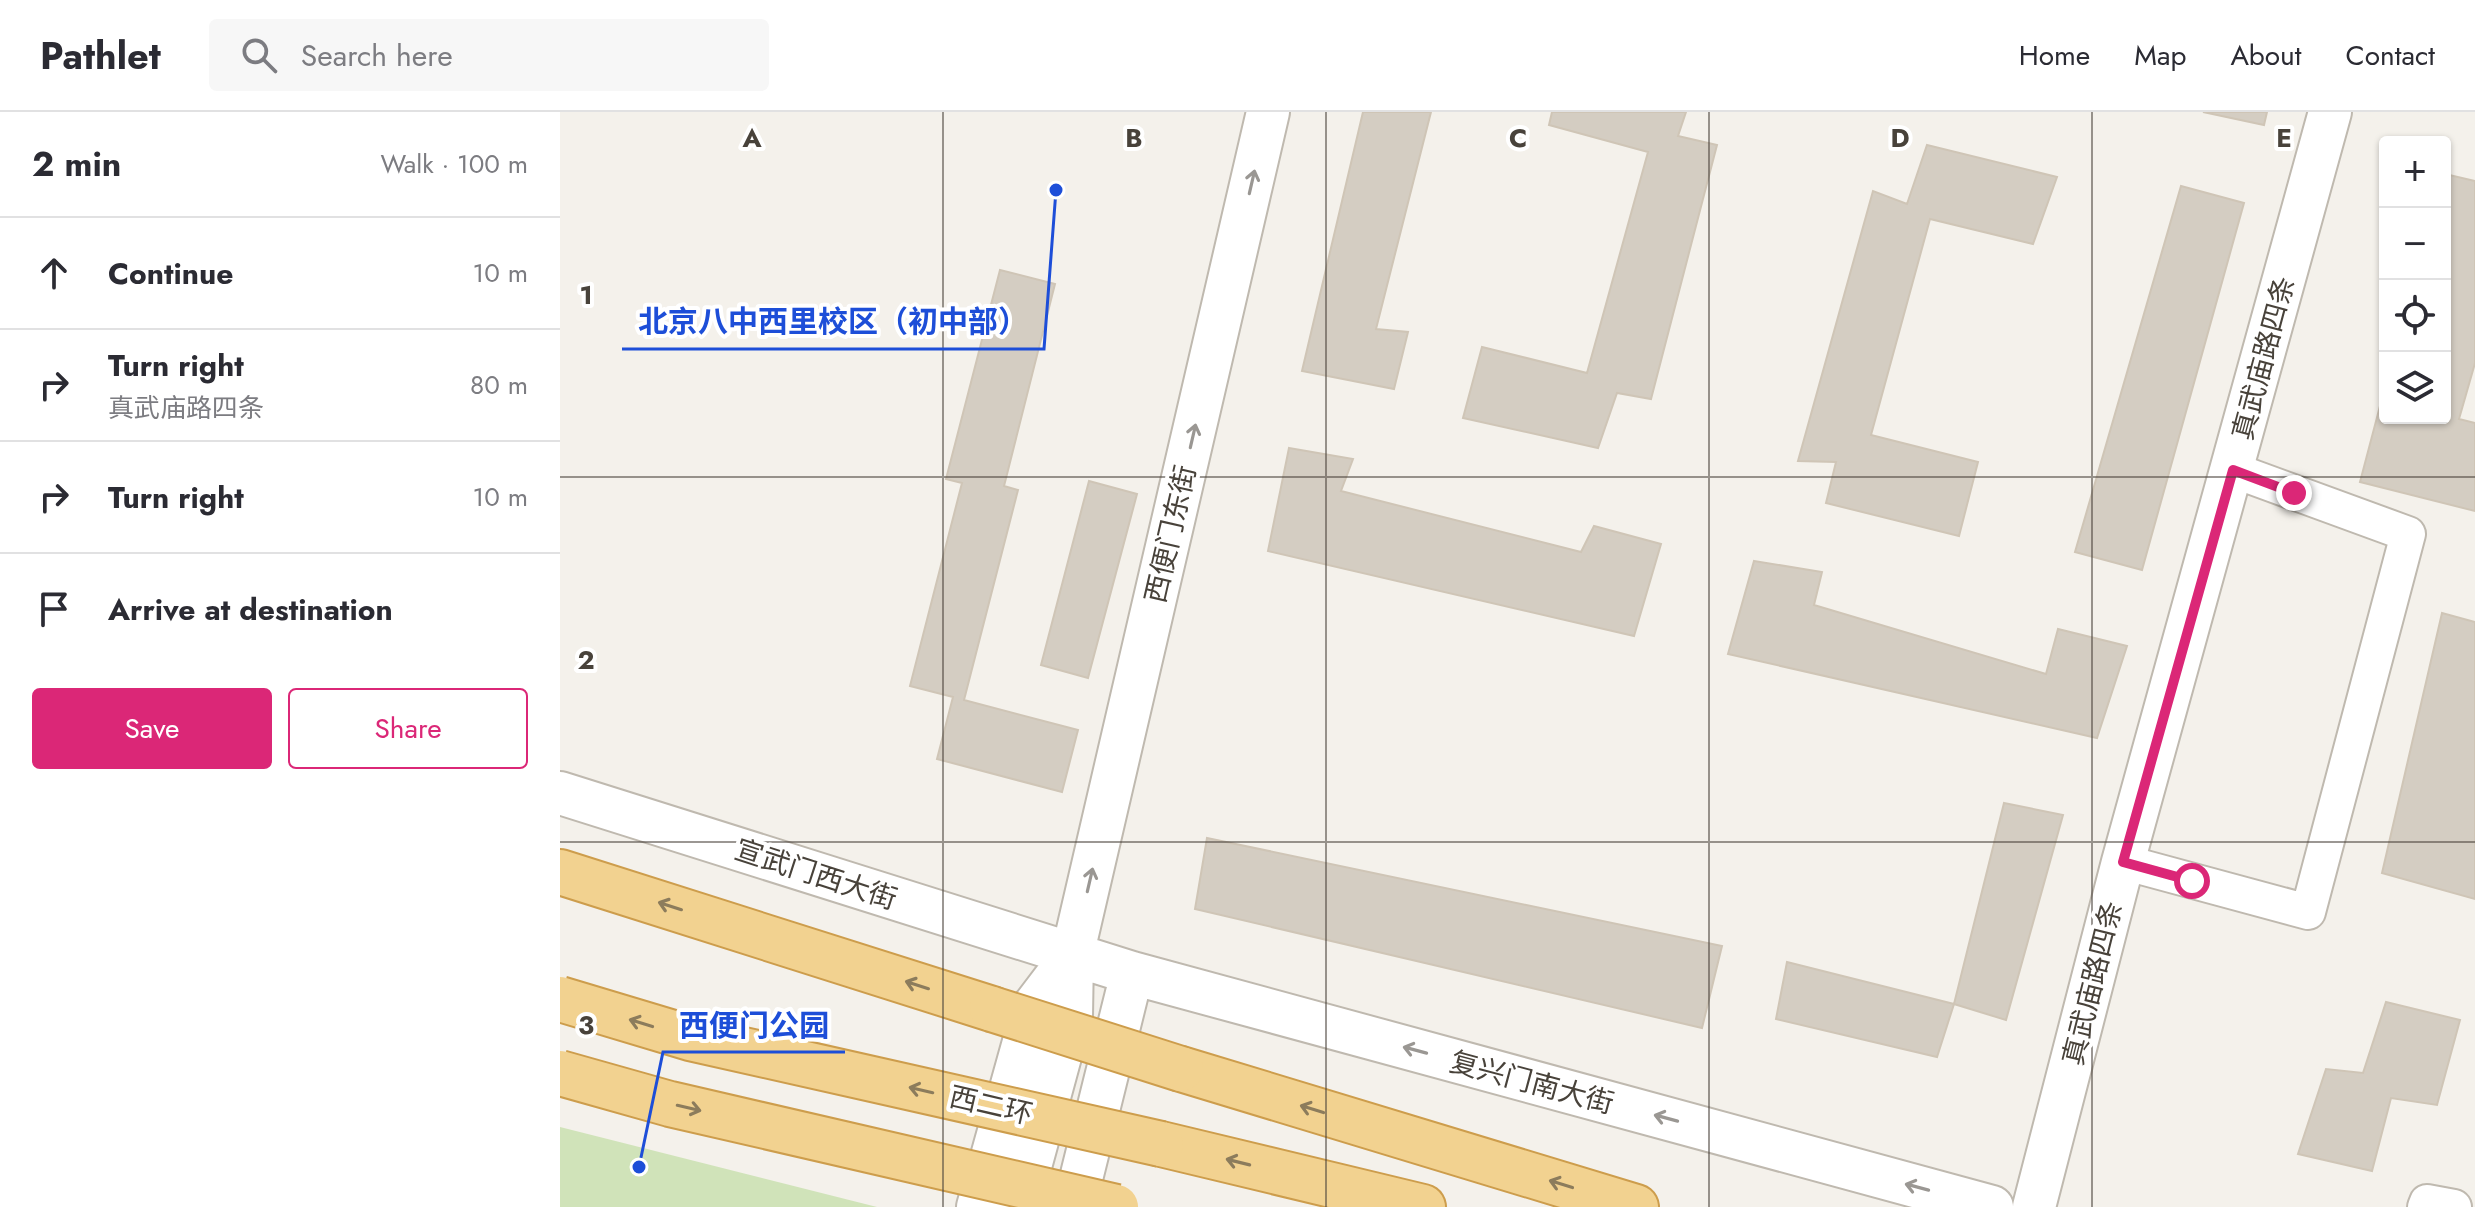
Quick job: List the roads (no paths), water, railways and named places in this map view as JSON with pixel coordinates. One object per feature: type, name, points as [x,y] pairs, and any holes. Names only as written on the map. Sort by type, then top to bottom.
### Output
[{"type":"highway","points":[[560,872],[1181,1069],[1636,1207]]},
{"type":"highway","name":"西二环","points":[[560,999],[690,1038],[1161,1144],[1423,1207]]},
{"type":"highway","points":[[560,1073],[670,1104],[1116,1207]]},
{"type":"street","name":"西便门东街","points":[[1019,1207],[1071,1016],[1072,956],[1268,112]]},
{"type":"street","name":"真武庙路四条","points":[[2034,1207],[2123,862],[2330,112]]},
{"type":"street","points":[[2123,862],[2308,912],[2408,534],[2233,470]]},
{"type":"street","name":"宣武门西大街","points":[[560,793],[1072,956]]},
{"type":"street","name":"西便门东街","points":[[978,1207],[1034,1006],[1072,956]]},
{"type":"street","name":"复兴门南大街","points":[[1072,956],[1992,1207]]},
{"type":"street","points":[[1074,1207],[1132,973]]},
{"type":"street","points":[[2425,1207],[2427,1202],[2454,1207]]},
{"type":"place","name":"北京八中西里校区（初中部）","points":[[1056,190]]},
{"type":"place","name":"西便门公园","points":[[639,1167]]}]
